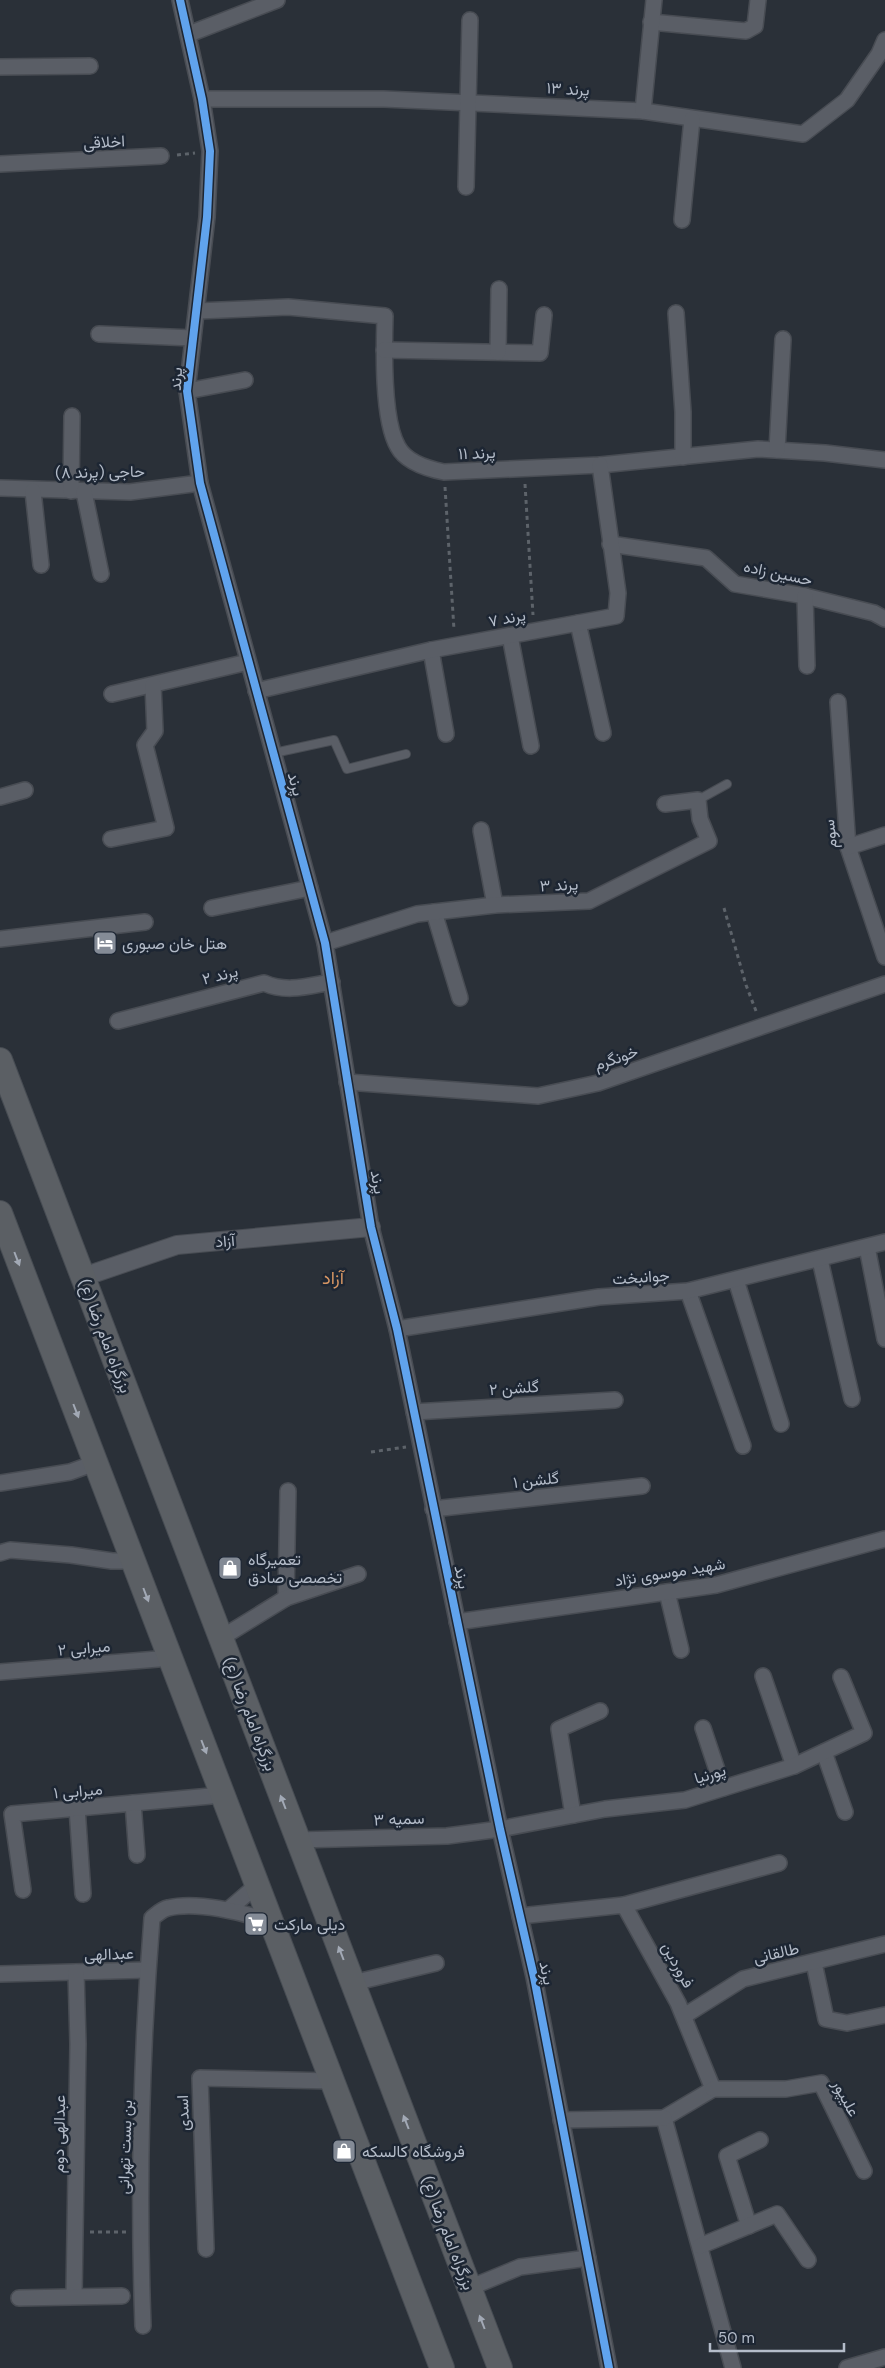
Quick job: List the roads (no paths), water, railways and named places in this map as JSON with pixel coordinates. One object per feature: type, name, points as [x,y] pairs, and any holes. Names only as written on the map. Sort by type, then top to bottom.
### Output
[{"type":"highway","name":"بزرگراه امام رضا (ع)","points":[[0,1060],[500,2368]]},
{"type":"highway","points":[[0,1213],[442,2368]]},
{"type":"street","name":"پرند","points":[[180,0],[202,99],[210,151],[210,184],[198,311],[187,391],[200,483],[324,943],[372,1227],[421,1444],[500,1829],[520,1916],[609,2368]]},
{"type":"street","points":[[189,34],[277,0]]},
{"type":"street","points":[[643,111],[654,0]]},
{"type":"street","points":[[651,22],[746,31],[755,26],[758,0]]},
{"type":"street","points":[[466,187],[470,20]]},
{"type":"street","name":"پرند ۱۳","points":[[202,99],[468,102],[643,111],[803,134],[847,100],[883,50]]},
{"type":"street","points":[[0,67],[90,66]]},
{"type":"street","points":[[682,220],[692,119]]},
{"type":"street","name":"اخلاقی","points":[[0,164],[161,156]]},
{"type":"street","points":[[498,352],[499,289]]},
{"type":"street","name":"پرند ۱۱","points":[[198,311],[288,307],[386,316],[384,350],[388,413],[398,447],[422,467],[444,472],[600,465],[758,449],[885,460]]},
{"type":"street","points":[[676,313],[683,412],[683,457]]},
{"type":"street","points":[[384,350],[540,353],[544,316]]},
{"type":"street","points":[[99,334],[193,338]]},
{"type":"street","points":[[778,450],[784,340]]},
{"type":"street","points":[[187,391],[245,380]]},
{"type":"street","points":[[72,416],[78,491],[102,574]]},
{"type":"street","name":"پرند ۷","points":[[256,691],[431,650],[616,616],[618,593],[600,465]]},
{"type":"street","name":"حاجی (پرند ۸)","points":[[0,488],[130,492],[200,483]]},
{"type":"street","points":[[33,490],[41,566]]},
{"type":"street","name":"حسین زاده","points":[[610,544],[706,558],[735,584],[805,596],[874,613],[885,618]]},
{"type":"street","points":[[805,596],[807,666]]},
{"type":"street","points":[[578,623],[603,733]]},
{"type":"street","points":[[510,636],[531,746]]},
{"type":"street","points":[[431,650],[446,734]]},
{"type":"street","points":[[112,694],[248,662]]},
{"type":"street","points":[[111,839],[166,828],[145,745],[155,731],[153,684]]},
{"type":"street","name":"سوم","points":[[838,702],[848,847],[885,957]]},
{"type":"street","points":[[0,797],[25,790]]},
{"type":"street","points":[[664,804],[698,800]]},
{"type":"street","name":"پرند ۳","points":[[324,943],[418,914],[496,905],[589,901],[709,841],[700,819],[698,800]]},
{"type":"street","points":[[481,830],[496,905]]},
{"type":"street","points":[[848,847],[885,835]]},
{"type":"street","points":[[212,908],[310,888]]},
{"type":"street","points":[[434,912],[460,998]]},
{"type":"street","points":[[0,939],[145,922]]},
{"type":"street","name":"پرند ۲","points":[[118,1021],[264,983],[277,988],[289,989],[332,982]]},
{"type":"street","name":"خونگرم","points":[[347,1082],[538,1096],[548,1095],[598,1082],[885,984]]},
{"type":"street","name":"آزاد","points":[[83,1278],[177,1245],[372,1227]]},
{"type":"street","name":"جوانبخت","points":[[396,1329],[599,1297],[688,1291],[820,1260],[885,1242]]},
{"type":"street","points":[[867,1247],[885,1339]]},
{"type":"street","points":[[820,1260],[852,1399]]},
{"type":"street","points":[[736,1280],[781,1424]]},
{"type":"street","points":[[688,1291],[743,1446]]},
{"type":"street","name":"گلشن ۲","points":[[414,1412],[615,1400]]},
{"type":"street","points":[[0,1483],[70,1472],[95,1463]]},
{"type":"street","name":"گلشن ۱","points":[[433,1509],[642,1486]]},
{"type":"street","points":[[286,1598],[288,1491]]},
{"type":"street","name":"شهید موسوی نژاد","points":[[458,1622],[716,1585],[885,1539]]},
{"type":"street","points":[[0,1552],[10,1550],[71,1555],[112,1561],[133,1560]]},
{"type":"street","points":[[221,1638],[286,1598],[358,1574]]},
{"type":"street","points":[[667,1592],[681,1650]]},
{"type":"street","name":"میرابی ۲","points":[[0,1672],[170,1658]]},
{"type":"street","points":[[763,1676],[794,1766]]},
{"type":"street","name":"پورنیا","points":[[500,1829],[573,1815],[685,1800],[794,1766],[864,1733],[841,1677]]},
{"type":"street","points":[[573,1815],[559,1729],[600,1711]]},
{"type":"street","points":[[703,1728],[723,1788]]},
{"type":"street","points":[[824,1752],[845,1812]]},
{"type":"street","name":"میرابی ۱","points":[[23,1890],[12,1814],[222,1795]]},
{"type":"street","points":[[133,1803],[137,1855]]},
{"type":"street","points":[[77,1808],[83,1894]]},
{"type":"street","name":"سمیه ۳","points":[[298,1840],[447,1836],[500,1829]]},
{"type":"street","points":[[520,1916],[624,1905],[779,1863]]},
{"type":"street","points":[[228,1910],[257,1885]]},
{"type":"street","name":"فروردین","points":[[624,1905],[684,2016],[713,2089]]},
{"type":"street","name":"عبدالهی","points":[[0,1974],[148,1970],[152,1918],[166,1908],[191,1906],[228,1910],[271,1922]]},
{"type":"street","name":"طالقانی","points":[[684,2016],[743,1979],[885,1944]]},
{"type":"street","points":[[352,1983],[436,1963]]},
{"type":"street","points":[[814,1963],[826,2019],[847,2022],[885,2015]]},
{"type":"street","name":"بن بست تهرانی","points":[[143,2326],[140,2232],[148,1970]]},
{"type":"street","name":"عبدالهی دوم","points":[[74,2296],[78,2044],[76,1972]]},
{"type":"street","name":"اسدی","points":[[206,2249],[200,2078],[332,2081]]},
{"type":"street","name":"علیپور","points":[[713,2089],[786,2090],[821,2083],[864,2171]]},
{"type":"street","points":[[561,2120],[664,2118],[713,2089]]},
{"type":"street","points":[[664,2118],[733,2368]]},
{"type":"street","points":[[749,2226],[727,2156],[760,2140]]},
{"type":"street","points":[[700,2246],[777,2214],[808,2260]]},
{"type":"street","points":[[469,2288],[520,2266],[588,2258]]},
{"type":"street","points":[[19,2298],[122,2296]]},
{"type":"street","points":[[847,2368],[885,2357]]},
{"type":"lane","points":[[274,753],[334,740],[347,769],[406,754]]},
{"type":"lane","points":[[698,800],[727,784]]},
{"type":"place","name":"هتل خان صبوری","points":[[105,943]]},
{"type":"place","name":"تعمیرگاه تخصصی صادق","points":[[230,1568]]},
{"type":"place","name":"دیلی مارکت","points":[[256,1924]]},
{"type":"place","name":"فروشگاه کالسکه","points":[[344,2151]]},
{"type":"district","name":"آزاد","points":[[333,1278]]}]
